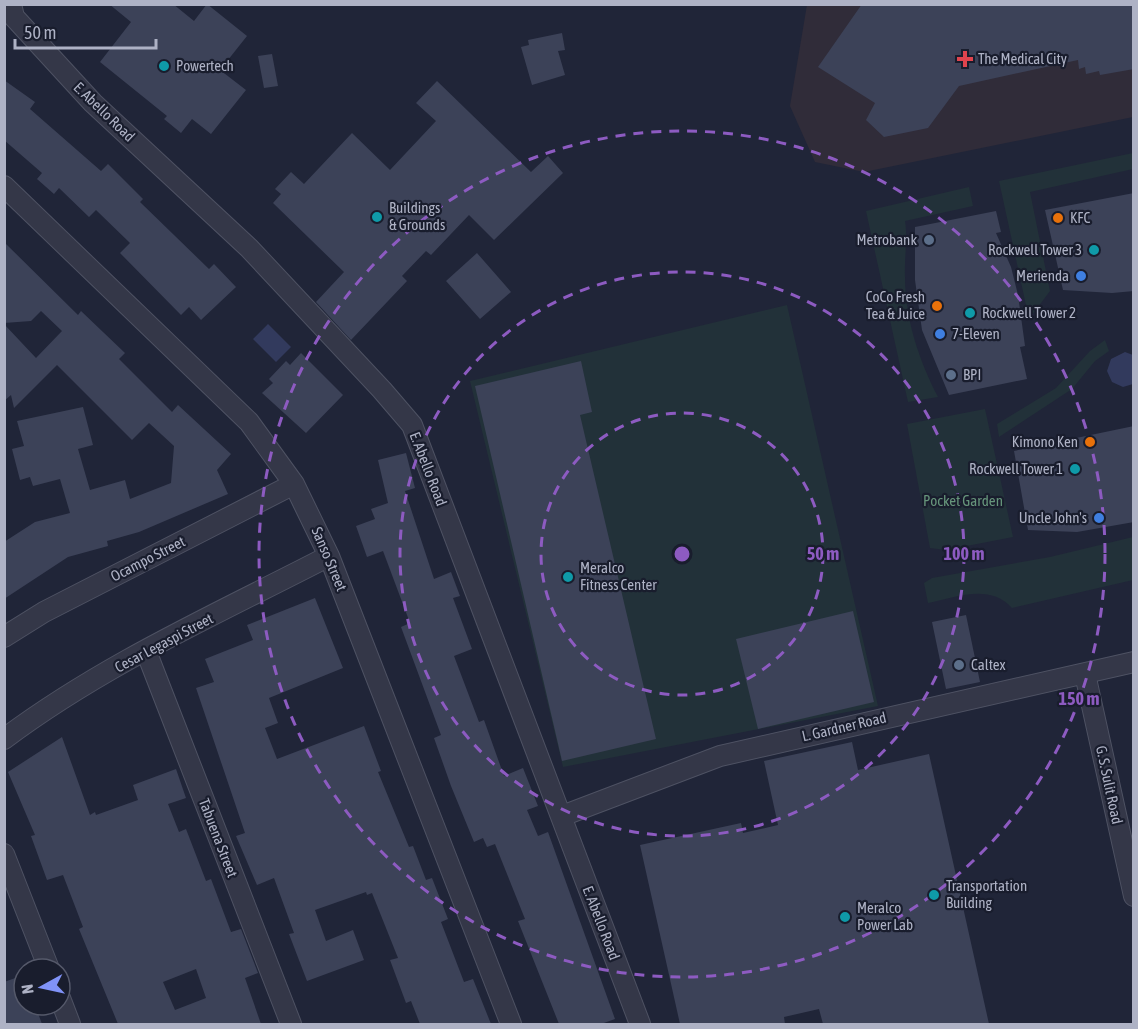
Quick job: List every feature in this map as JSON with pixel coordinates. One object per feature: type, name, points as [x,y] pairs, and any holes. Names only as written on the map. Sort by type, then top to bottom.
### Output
[{"type":"street","name":"E. Abello Road","points":[[11,4],[14,16],[93,103],[249,248],[408,420],[640,1024]]},
{"type":"street","name":"Sanso Street","points":[[4,186],[249,422],[294,484],[329,556],[511,1024]]},
{"type":"street","name":"Ocampo Street","points":[[4,637],[44,612],[294,484]]},
{"type":"street","name":"Cesar Legaspi Street","points":[[4,739],[51,704],[146,651],[329,556]]},
{"type":"street","name":"Tabuena Street","points":[[146,651],[291,1024]]},
{"type":"street","name":"L. Gardner Road","points":[[562,816],[720,756],[1134,662]]},
{"type":"street","name":"G. S. Sulit Road","points":[[1085,674],[1134,896]]},
{"type":"street","points":[[4,854],[44,957]]},
{"type":"shaded area","name":"The Medical City","points":[[807,5],[1133,5],[1133,117],[864,172],[815,162],[790,106]]},
{"type":"green space","points":[[1133,153],[1133,169],[1030,192],[1050,291],[1029,319],[999,181]]},
{"type":"green space","points":[[969,187],[973,206],[905,221],[905,277],[910,324],[919,354],[938,397],[908,402],[866,211]]},
{"type":"green space","points":[[787,305],[878,706],[563,767],[470,381]]},
{"type":"green space","points":[[1105,340],[1109,351],[1095,361],[1072,389],[999,437],[997,424],[1056,388],[1090,351]]},
{"type":"green space","name":"Pocket Garden","points":[[985,409],[1013,537],[946,550],[930,548],[907,424]]},
{"type":"green space","points":[[1133,537],[1133,580],[1012,608],[1003,600],[983,594],[961,595],[928,603],[924,583],[932,578],[1050,557]]},
{"type":"water","points":[[268,324],[291,347],[276,362],[253,339]]},
{"type":"water","points":[[1125,352],[1133,355],[1133,384],[1123,387],[1112,382],[1107,371],[1111,359]]},
{"type":"building","name":"Powertech","points":[[109,4],[173,4],[194,21],[207,4],[247,36],[220,70],[246,90],[211,134],[192,119],[181,133],[164,119],[167,116],[100,62],[131,22]]},
{"type":"building","points":[[862,4],[1134,4],[1134,69],[1100,75],[1099,71],[1086,74],[1085,67],[1079,69],[1078,60],[959,86],[928,128],[884,137],[866,120],[875,103],[818,67]]},
{"type":"building","points":[[562,33],[565,50],[558,51],[565,75],[532,85],[521,47],[529,45],[528,40]]},
{"type":"building","points":[[272,54],[278,86],[264,88],[258,56]]},
{"type":"building","points":[[4,80],[35,102],[30,109],[101,171],[108,164],[143,199],[140,202],[209,269],[214,264],[236,287],[201,320],[189,307],[181,315],[120,253],[130,243],[96,210],[89,217],[59,188],[54,194],[37,179],[42,173],[4,140]]},
{"type":"building","name":"Buildings & Grounds","points":[[437,81],[531,172],[548,156],[563,173],[494,240],[469,215],[431,255],[426,251],[402,276],[407,281],[351,340],[316,302],[344,272],[273,203],[281,194],[275,189],[291,172],[304,184],[352,133],[390,170],[436,121],[416,103]]},
{"type":"building","name":"Rockwell Tower 3","points":[[1134,193],[1134,291],[1112,293],[1063,290],[1045,210]]},
{"type":"building","name":"Rockwell Tower 2","points":[[996,211],[1001,232],[996,233],[1011,267],[1018,295],[1025,346],[1020,347],[1027,379],[949,395],[922,330],[915,280],[915,227]]},
{"type":"building","points":[[4,242],[78,315],[81,311],[125,353],[119,359],[172,412],[178,405],[231,454],[217,470],[228,494],[139,532],[107,541],[108,546],[68,557],[4,599],[4,542],[35,522],[70,513],[60,479],[33,486],[30,477],[20,480],[12,449],[24,446],[17,421],[83,407],[93,445],[78,449],[90,490],[125,480],[130,499],[171,483],[174,446],[149,423],[132,440],[57,365],[14,408],[11,395],[4,401],[4,324],[36,358],[62,331],[41,311],[31,321],[4,323]]},
{"type":"building","points":[[477,253],[511,292],[480,319],[446,281]]},
{"type":"building","points":[[301,353],[343,395],[306,433],[262,393],[273,383],[269,379],[286,361],[290,365]]},
{"type":"building","name":"Meralco Fitness Center","points":[[581,361],[592,412],[580,415],[656,739],[562,761],[475,386]]},
{"type":"building","name":"Rockwell Tower 1","points":[[1134,426],[1134,522],[1077,532],[1028,530],[1014,451]]},
{"type":"building","points":[[406,453],[415,488],[405,491],[434,579],[451,572],[460,596],[453,598],[472,649],[454,656],[479,722],[484,720],[504,776],[523,768],[538,806],[527,810],[538,836],[548,832],[615,1019],[601,1024],[559,1024],[518,921],[525,919],[495,844],[487,847],[483,838],[474,842],[451,786],[434,738],[441,735],[401,627],[410,623],[383,551],[367,557],[356,526],[375,519],[371,509],[388,503],[378,460]]},
{"type":"building","points":[[315,598],[343,668],[269,698],[278,723],[265,728],[277,759],[364,726],[381,771],[378,772],[409,847],[413,846],[426,880],[432,878],[448,919],[441,922],[464,982],[473,979],[491,1024],[420,1024],[411,1001],[406,1003],[390,960],[398,958],[372,893],[367,895],[366,892],[315,910],[326,941],[353,930],[364,960],[307,981],[289,934],[294,933],[274,878],[257,885],[236,836],[245,833],[196,688],[214,682],[205,659],[253,640],[247,625]]},
{"type":"building","points":[[853,611],[874,702],[758,729],[736,639]]},
{"type":"building","name":"Caltex","points":[[966,615],[980,682],[946,689],[932,622]]},
{"type":"building","points":[[62,737],[90,815],[95,812],[96,815],[138,800],[133,785],[176,769],[186,798],[168,804],[179,832],[186,829],[206,881],[211,879],[231,932],[241,929],[258,973],[245,978],[261,1024],[118,1024],[79,929],[83,927],[63,875],[47,880],[31,836],[35,835],[8,772]],"holes":[[[196,969],[206,998],[175,1010],[163,982]]]},
{"type":"building","points":[[852,742],[858,770],[929,754],[989,1024],[823,1024],[819,1009],[784,1017],[785,1024],[680,1024],[640,845],[741,823],[743,833],[778,825],[764,761]]},
{"type":"building","points":[[12,979],[12,1017],[39,1017],[42,1024],[4,1024],[4,982]]},
{"type":"place","name":"The Medical City","points":[[965,59]]},
{"type":"place","name":"Powertech","points":[[164,66]]},
{"type":"place","name":"Buildings & Grounds","points":[[377,217]]},
{"type":"place","name":"KFC","points":[[1058,218]]},
{"type":"place","name":"Metrobank","points":[[929,240]]},
{"type":"place","name":"Rockwell Tower 3","points":[[1094,250]]},
{"type":"place","name":"Merienda","points":[[1081,276]]},
{"type":"place","name":"CoCo Fresh Tea & Juice","points":[[937,306]]},
{"type":"place","name":"Rockwell Tower 2","points":[[970,313]]},
{"type":"place","name":"7-Eleven","points":[[940,334]]},
{"type":"place","name":"BPI","points":[[951,375]]},
{"type":"place","name":"Kimono Ken","points":[[1090,442]]},
{"type":"place","name":"Rockwell Tower 1","points":[[1075,469]]},
{"type":"place","name":"Uncle John's","points":[[1099,518]]},
{"type":"place","name":"Meralco Fitness Center","points":[[568,577]]},
{"type":"place","name":"Caltex","points":[[959,665]]},
{"type":"place","name":"Transportation Building","points":[[934,895]]},
{"type":"place","name":"Meralco Power Lab","points":[[845,917]]}]
